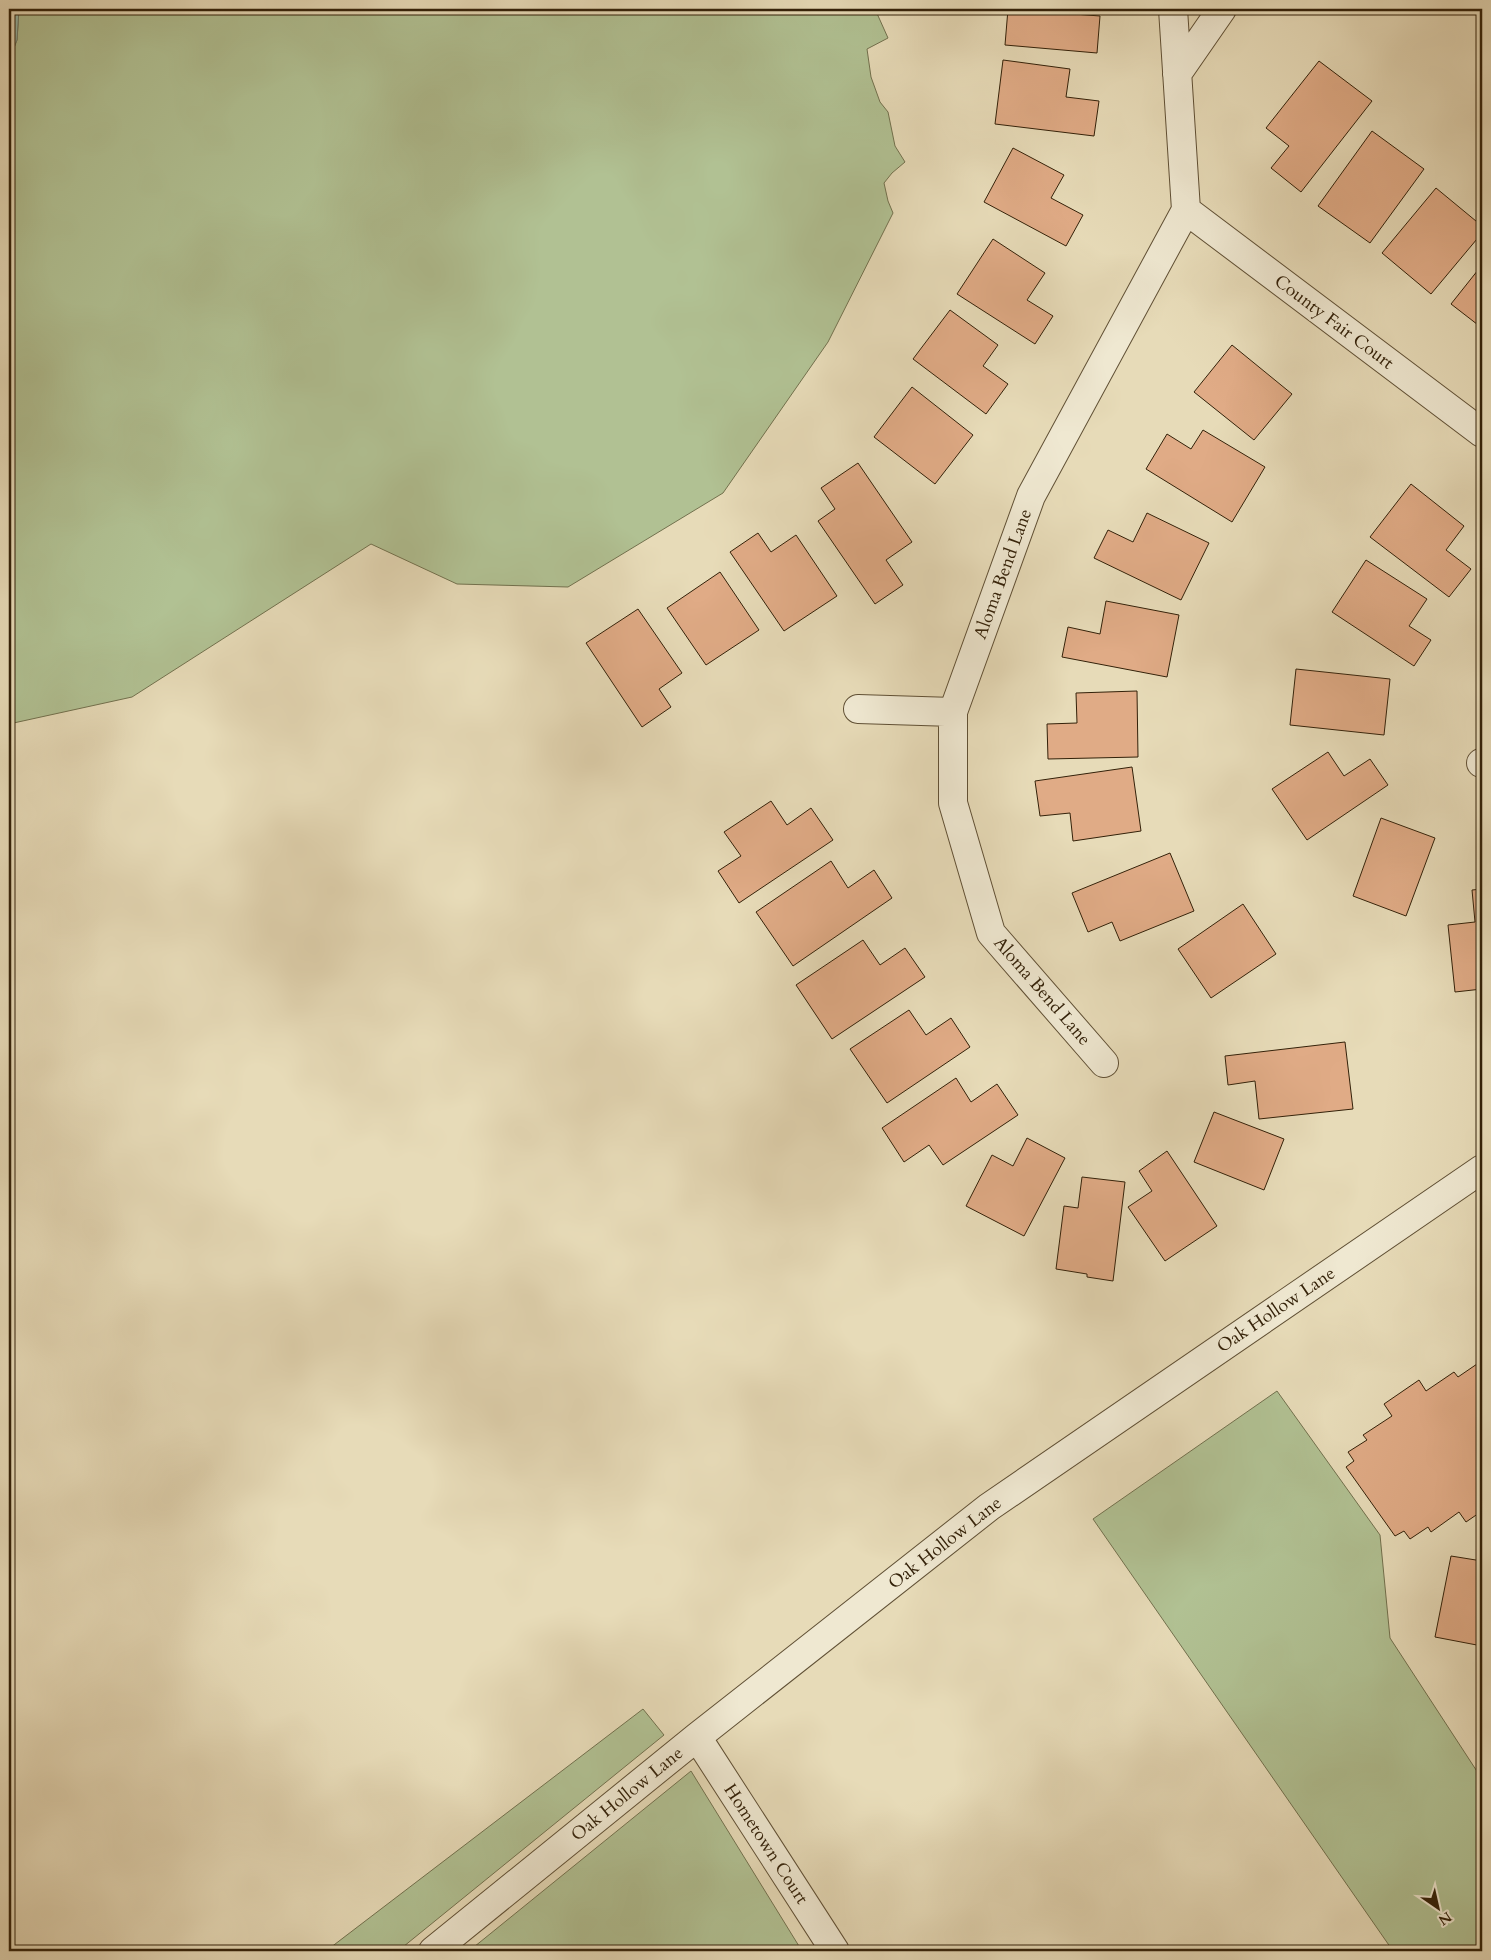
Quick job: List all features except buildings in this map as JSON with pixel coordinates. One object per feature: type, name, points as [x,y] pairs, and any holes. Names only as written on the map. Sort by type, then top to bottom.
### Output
[{"type":"street","points":[[1173,9],[1186,210]]},
{"type":"street","points":[[1177,74],[1222,9]]},
{"type":"street","name":"County Fair Court","points":[[1186,210],[1482,433]]},
{"type":"street","name":"Aloma Bend Lane","points":[[1104,1063],[991,933],[953,803],[953,712],[1031,496],[1186,210]]},
{"type":"street","points":[[858,709],[953,712]]},
{"type":"street","name":"Oak Hollow Lane","points":[[434,1951],[697,1737],[990,1507],[1482,1169]]},
{"type":"street","name":"Hometown Court","points":[[697,1737],[836,1951]]},
{"type":"shaded area","points":[[9,9],[19,9],[17,40],[9,60]]},
{"type":"shaded area","points":[[19,9],[875,9],[888,38],[867,49],[871,77],[880,102],[888,112],[895,146],[905,162],[884,183],[893,213],[828,342],[723,493],[568,587],[457,584],[371,544],[132,697],[9,724],[9,60],[17,40]]},
{"type":"shaded area","points":[[1277,1391],[1380,1535],[1390,1638],[1482,1779],[1482,1951],[1393,1951],[1093,1519]]},
{"type":"shaded area","points":[[643,1709],[664,1735],[398,1951],[326,1951]]},
{"type":"shaded area","points":[[691,1771],[802,1951],[469,1951]]}]
